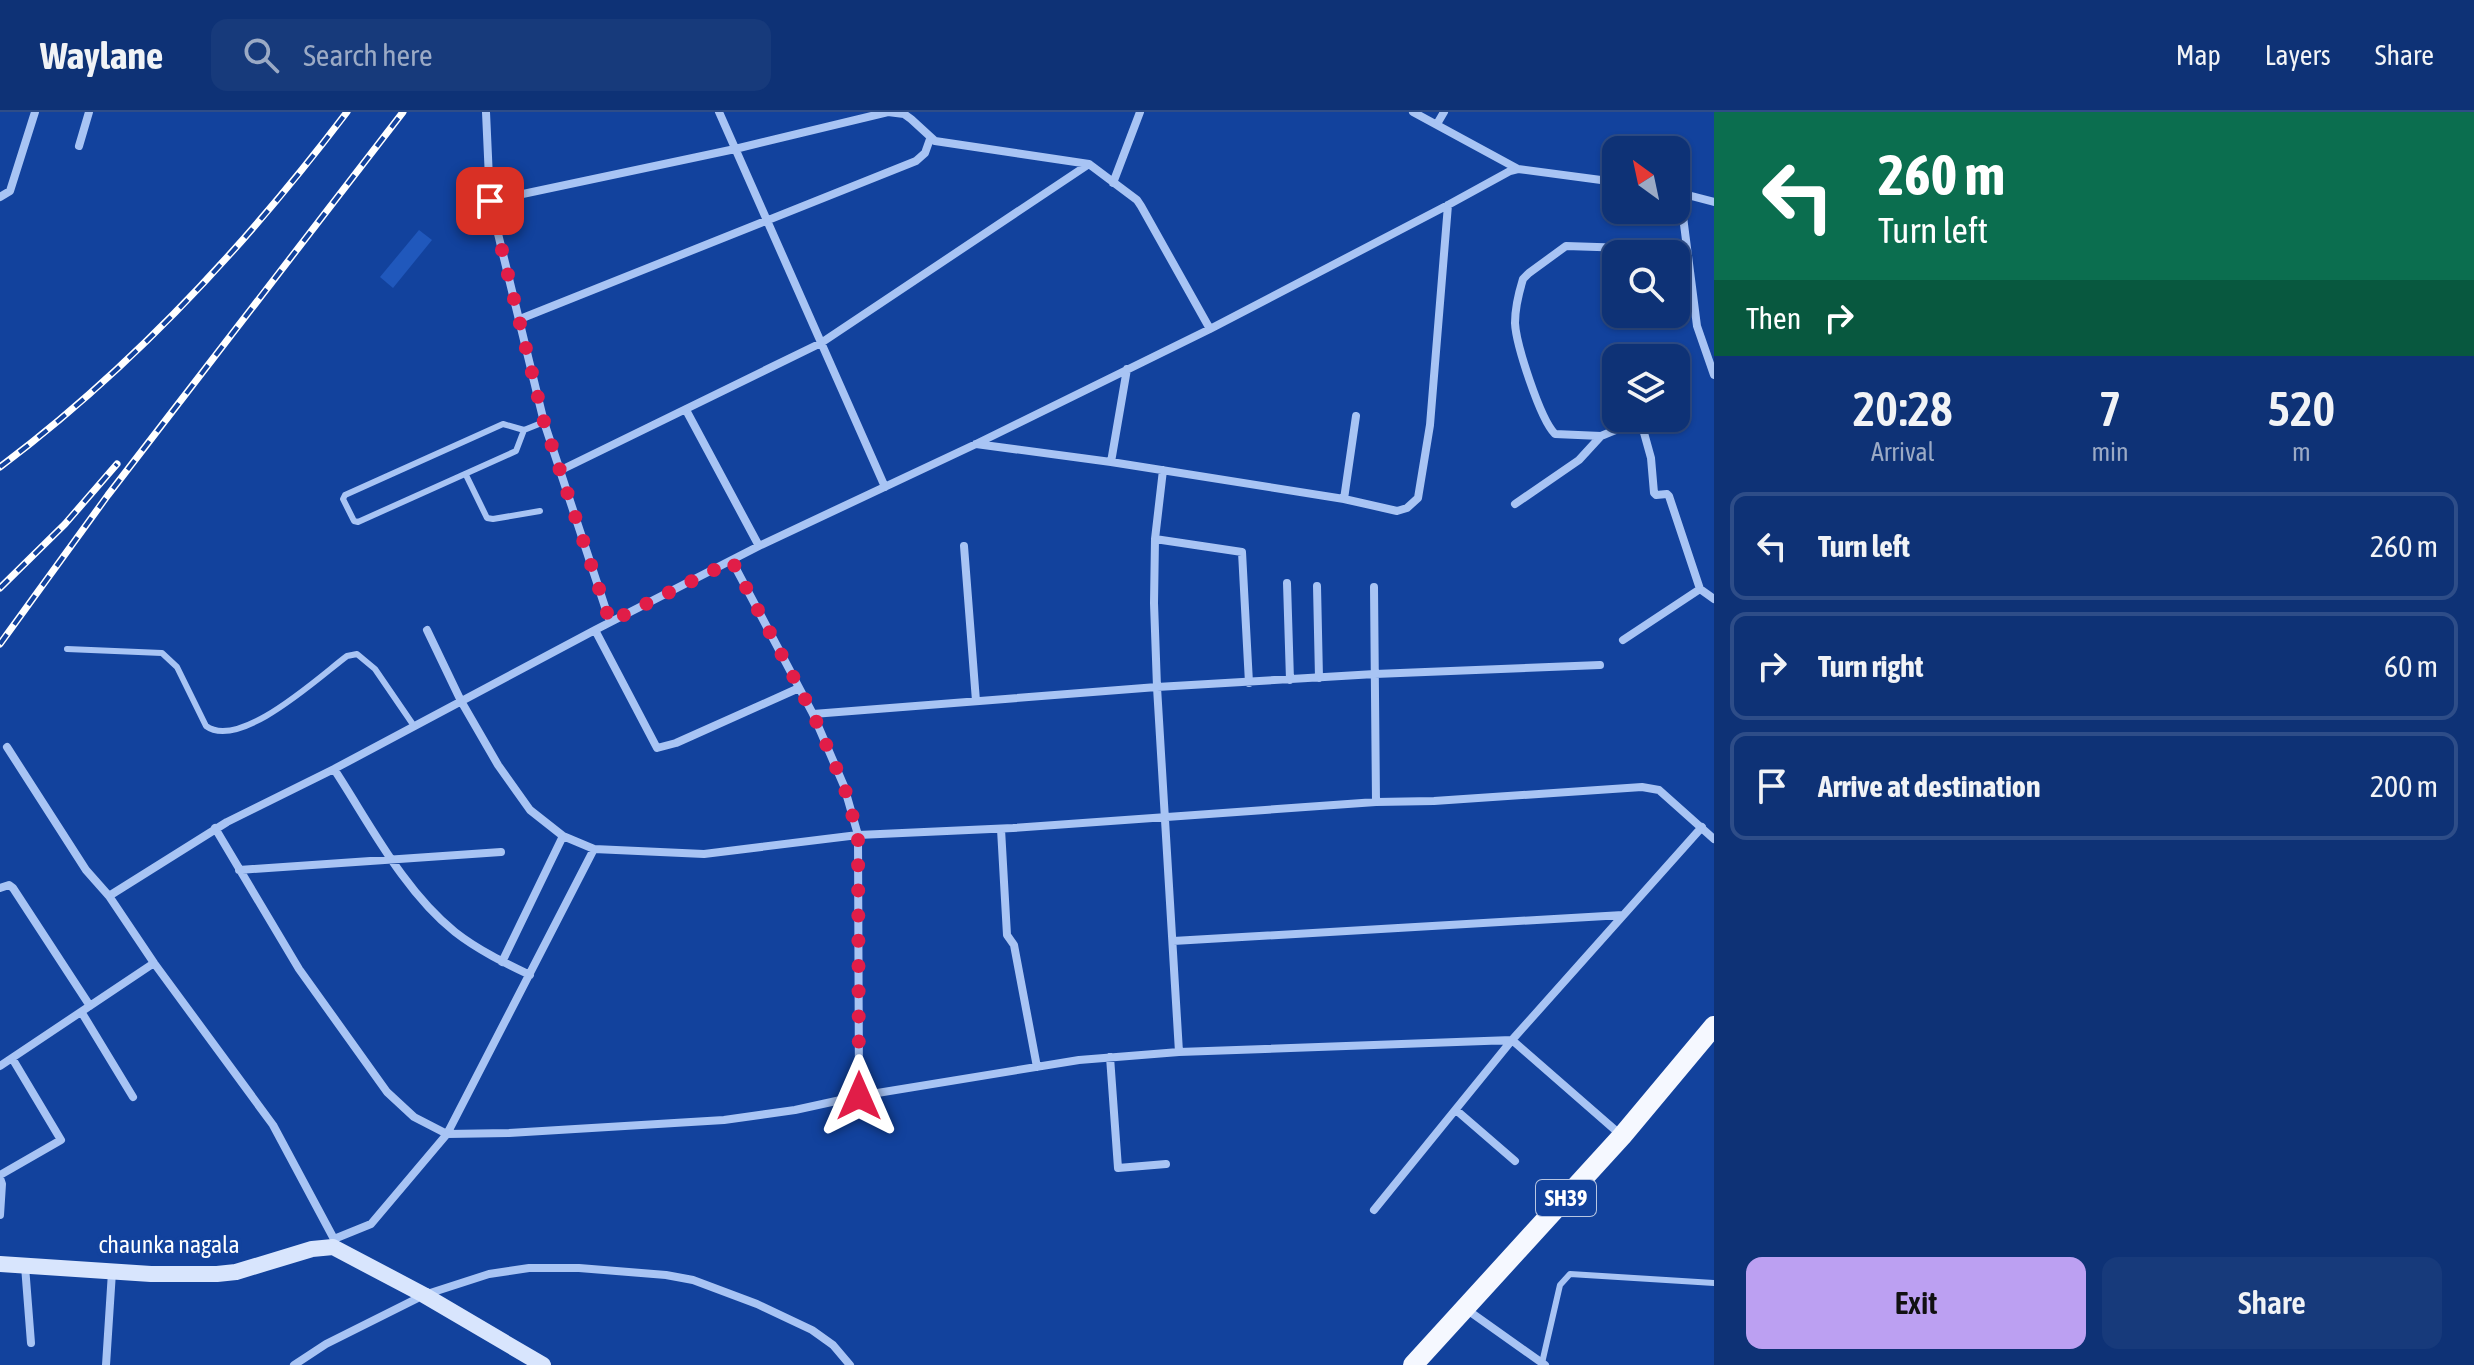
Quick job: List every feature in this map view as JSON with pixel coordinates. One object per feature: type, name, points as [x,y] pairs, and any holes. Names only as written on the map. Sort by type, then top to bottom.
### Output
[{"type":"main road","name":"SH39","points":[[1413,1365],[1622,1136],[1714,1026]]},
{"type":"main road","name":"chaunka nagala","points":[[0,1264],[151,1274],[236,1272],[334,1243]]},
{"type":"main road","points":[[334,1243],[543,1365]]},
{"type":"street","points":[[0,197],[10,191],[35,112]]},
{"type":"street","points":[[79,146],[89,112]]},
{"type":"street","points":[[486,112],[490,201],[544,422],[610,622]]},
{"type":"street","points":[[719,112],[885,487]]},
{"type":"street","points":[[1113,183],[1140,112]]},
{"type":"street","points":[[1413,112],[1518,169],[1602,180]]},
{"type":"street","points":[[1437,124],[1444,112]]},
{"type":"street","points":[[490,201],[735,149],[882,113],[904,114],[935,141],[1089,164],[1137,200],[1210,329]]},
{"type":"street","points":[[520,319],[916,161],[925,153],[930,139]]},
{"type":"street","points":[[561,470],[821,343],[1089,164]]},
{"type":"street","points":[[109,896],[215,828],[334,769],[610,622],[759,546],[1210,329],[1506,172],[1518,169]]},
{"type":"street","points":[[1690,195],[1714,202]]},
{"type":"street","points":[[976,444],[1163,470],[1344,499],[1397,511],[1407,508],[1418,498],[1430,425],[1448,205]]},
{"type":"street","points":[[1602,247],[1566,246],[1529,273],[1521,284],[1516,325],[1533,389],[1550,429],[1560,435],[1601,436],[1641,422],[1652,462],[1654,493],[1669,496],[1700,589],[1714,599]]},
{"type":"street","points":[[1690,278],[1697,326],[1714,375]]},
{"type":"street","points":[[1111,462],[1127,369]]},
{"type":"street","points":[[686,410],[759,546]]},
{"type":"street","points":[[1344,499],[1356,416]]},
{"type":"street","points":[[1515,504],[1579,460],[1601,436]]},
{"type":"street","points":[[1163,470],[1155,539],[1154,603],[1179,1052]]},
{"type":"street","points":[[1155,539],[1242,552],[1249,683]]},
{"type":"street","points":[[964,546],[976,701]]},
{"type":"street","points":[[732,561],[813,714],[844,786],[858,835],[859,1096]]},
{"type":"street","points":[[1287,583],[1290,680]]},
{"type":"street","points":[[1317,586],[1319,678]]},
{"type":"street","points":[[1374,587],[1376,802]]},
{"type":"street","points":[[1623,640],[1700,589]]},
{"type":"street","points":[[427,630],[461,701],[498,765],[530,810],[563,836],[594,849],[704,854],[858,835],[1001,829],[1376,802],[1651,787],[1659,790],[1714,839]]},
{"type":"street","points":[[595,630],[657,748],[676,743],[799,688]]},
{"type":"street","points":[[813,714],[1157,687],[1600,665]]},
{"type":"street","points":[[7,747],[86,870],[109,896],[154,963],[273,1125],[334,1243],[371,1224],[447,1134],[594,849]]},
{"type":"street","points":[[334,769],[408,881],[444,922],[462,938],[530,975]]},
{"type":"street","points":[[1374,1210],[1512,1040],[1702,827]]},
{"type":"street","points":[[215,828],[299,969],[387,1092],[414,1117],[447,1134],[724,1120],[1110,1057],[1512,1040],[1622,1136]]},
{"type":"street","points":[[1001,829],[1007,935],[1014,945],[1037,1067]]},
{"type":"street","points":[[502,962],[563,836]]},
{"type":"street","points":[[239,870],[501,852]]},
{"type":"street","points":[[0,888],[9,885],[13,888],[90,1006]]},
{"type":"street","points":[[1173,941],[1623,915]]},
{"type":"street","points":[[0,1066],[154,963]]},
{"type":"street","points":[[82,1013],[133,1097]]},
{"type":"street","points":[[1110,1057],[1118,1168],[1166,1164]]},
{"type":"street","points":[[0,1215],[0,1176],[61,1140],[12,1058]]},
{"type":"street","points":[[1456,1110],[1515,1161]]},
{"type":"street","points":[[25,1266],[31,1343]]},
{"type":"street","points":[[294,1365],[326,1344],[424,1295],[489,1274],[529,1268],[579,1268],[693,1280],[757,1304],[812,1330],[833,1345],[850,1365]]},
{"type":"street","points":[[106,1365],[112,1271]]},
{"type":"street","points":[[1466,1308],[1544,1364]]},
{"type":"lane","points":[[524,430],[516,451],[358,522],[354,521],[343,499],[345,495],[503,424],[524,430],[544,422]]},
{"type":"lane","points":[[466,475],[487,518],[540,511]]},
{"type":"lane","points":[[67,649],[162,653],[177,667],[206,726],[223,731],[245,727],[264,718],[347,656],[357,654],[375,669],[414,726]]},
{"type":"lane","points":[[1544,1364],[1560,1285],[1570,1274],[1714,1283]]},
{"type":"building","points":[[419,230],[432,240],[393,288],[380,277]]},
{"type":"railway","points":[[0,467],[96,388],[186,302],[269,209],[347,112]]},
{"type":"railway","points":[[0,644],[108,495],[403,112]]},
{"type":"railway","points":[[0,588],[65,524],[117,464]]},
{"type":"route","points":[[490,201],[544,422],[610,622],[732,561],[813,714],[844,786],[858,835],[859,1096]]}]
